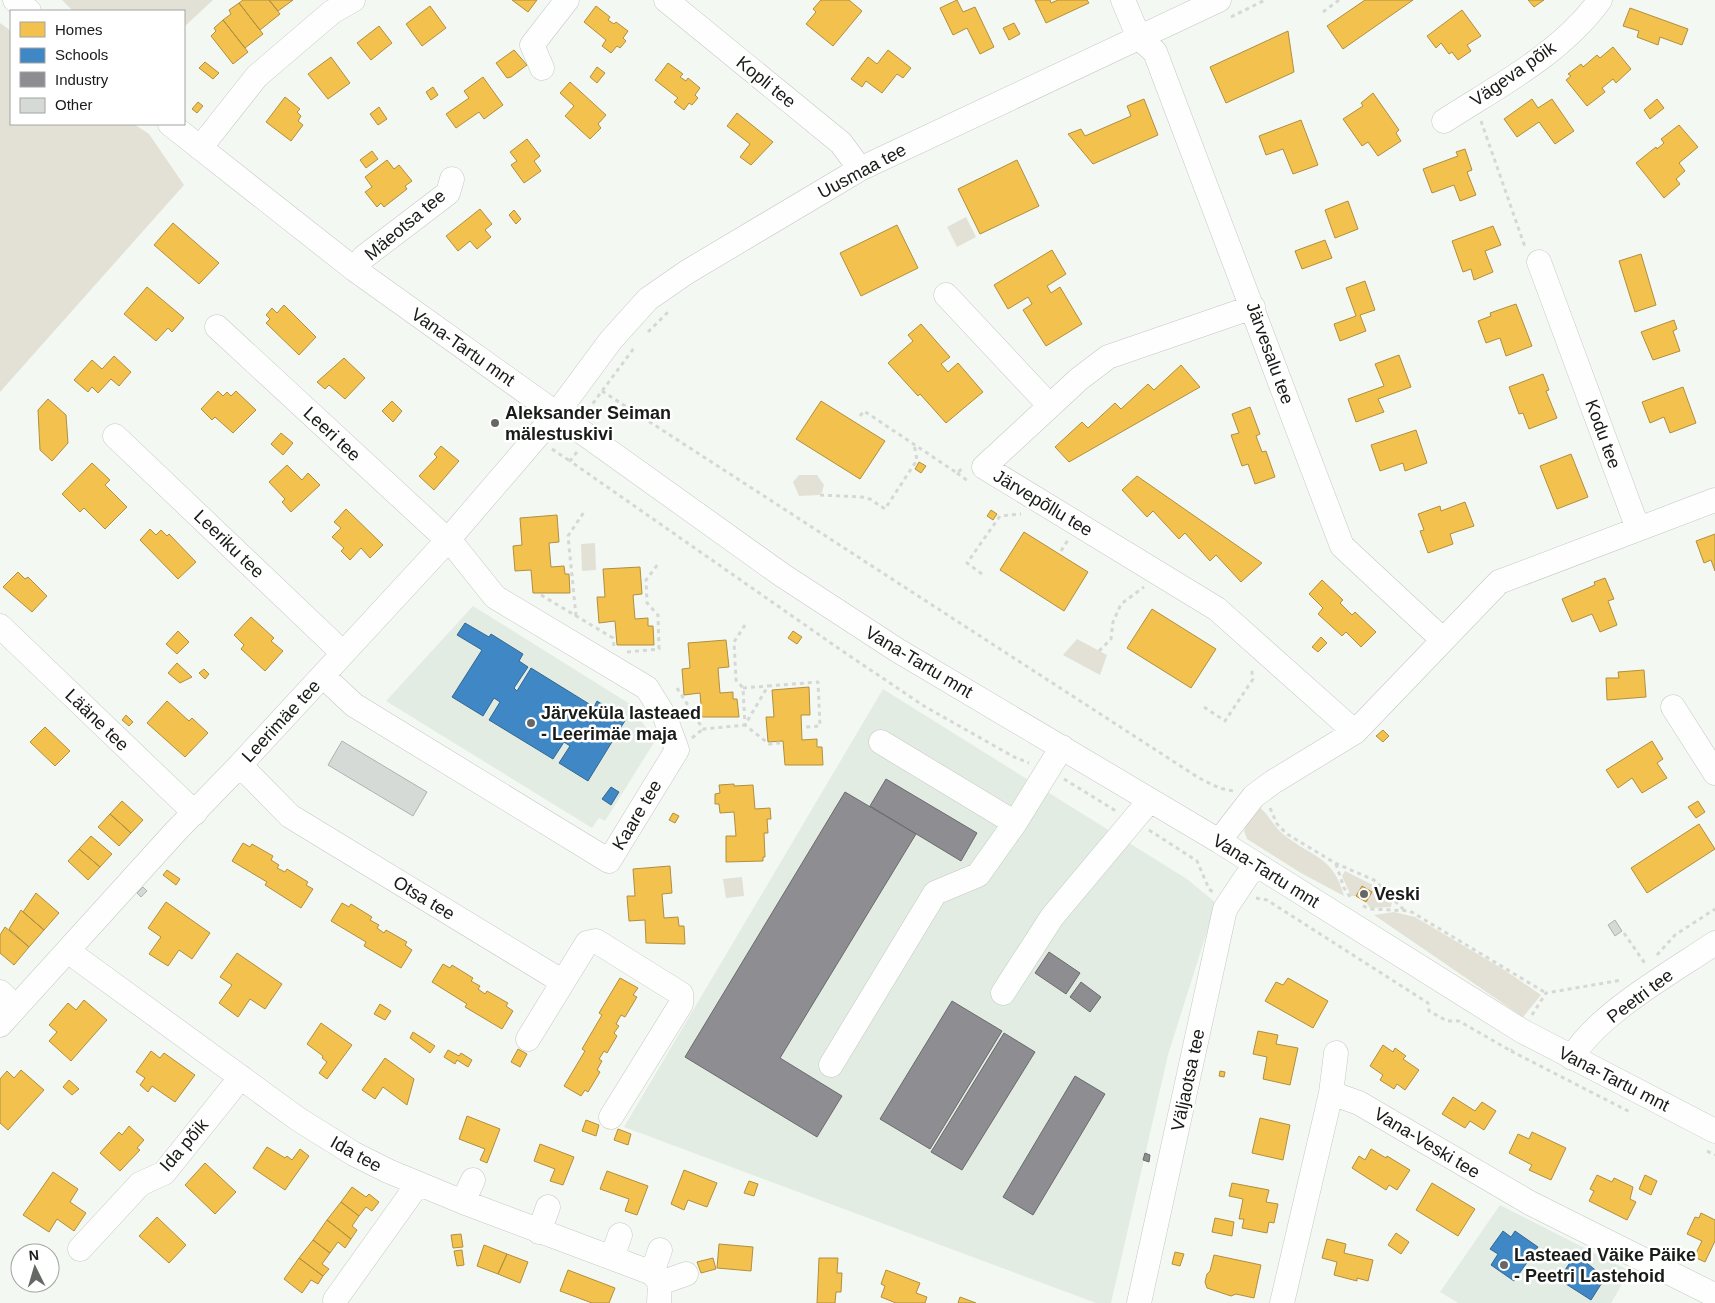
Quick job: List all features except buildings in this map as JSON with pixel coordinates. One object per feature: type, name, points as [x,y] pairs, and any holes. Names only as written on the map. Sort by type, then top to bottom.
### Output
[{"type":"street","points":[[15,0],[28,10]]},
{"type":"street","points":[[200,148],[257,76],[328,6],[352,0]]},
{"type":"street","points":[[542,68],[532,45],[567,0]]},
{"type":"street","name":"Kopli tee","points":[[666,0],[841,143],[860,169]]},
{"type":"street","points":[[1123,0],[1139,38]]},
{"type":"street","name":"Vägeva põik","points":[[1444,122],[1546,55],[1589,15],[1600,0]]},
{"type":"street","name":"Uusmaa tee","points":[[557,413],[611,340],[648,299],[687,272],[860,169],[1139,38],[1224,9]]},
{"type":"street","name":"Järvesalu tee","points":[[1139,38],[1155,52],[1342,546],[1442,640]]},
{"type":"street","name":"Vana-Tartu mnt","points":[[171,125],[354,269],[790,580],[897,650],[1255,864],[1353,908],[1447,984],[1517,1021],[1572,1058],[1711,1141]]},
{"type":"street","name":"Mäeotsa tee","points":[[354,269],[364,258],[448,192],[452,179]]},
{"type":"street","name":"Kodu tee","points":[[1539,262],[1638,529]]},
{"type":"street","points":[[946,295],[1050,406]]},
{"type":"street","name":"Järvepõllu tee","points":[[1253,307],[1108,357],[1079,379],[984,467],[1217,609],[1355,732]]},
{"type":"street","name":"Leeri tee","points":[[217,327],[447,541]]},
{"type":"street","name":"Leerimäe tee","points":[[0,1025],[8,999],[69,952],[115,897],[240,766],[447,541],[557,413]]},
{"type":"street","name":"Leeriku tee","points":[[115,436],[343,653]]},
{"type":"street","points":[[1219,842],[1254,796],[1273,782],[1355,732],[1499,582],[1715,500]]},
{"type":"street","name":"Kaare tee","points":[[322,676],[354,705],[609,861],[677,750],[665,717],[647,688],[608,657],[495,597],[447,541]]},
{"type":"street","name":"Lääne tee","points":[[0,626],[195,813]]},
{"type":"street","points":[[1672,707],[1715,773]]},
{"type":"street","points":[[881,742],[1015,823]]},
{"type":"street","points":[[831,1065],[935,893],[978,875],[1015,823],[1062,748]]},
{"type":"street","name":"Otsa tee","points":[[240,766],[290,816],[563,982]]},
{"type":"street","points":[[1003,993],[1052,917],[1150,800]]},
{"type":"street","points":[[1255,864],[1312,886],[1410,947],[1447,984]]},
{"type":"street","name":"Väljaotsa tee","points":[[1140,1303],[1224,909],[1255,864]]},
{"type":"street","points":[[1353,908],[1416,982],[1471,1016],[1517,1021]]},
{"type":"street","points":[[528,1039],[587,943],[596,942],[681,994],[681,1004],[611,1117]]},
{"type":"street","name":"Peetri tee","points":[[1572,1058],[1579,1045],[1627,1002],[1715,943]]},
{"type":"street","name":"Ida tee","points":[[69,952],[298,1119],[354,1154],[418,1184],[614,1264],[657,1286]]},
{"type":"street","points":[[1282,1303],[1331,1093],[1336,1053]]},
{"type":"street","name":"Ida põik","points":[[80,1250],[140,1184],[164,1173],[241,1077]]},
{"type":"street","name":"Vana-Veski tee","points":[[1331,1093],[1359,1103],[1530,1203],[1713,1297]]},
{"type":"street","points":[[463,1202],[473,1180]]},
{"type":"street","points":[[335,1300],[418,1184]]},
{"type":"street","points":[[539,1232],[548,1207]]},
{"type":"street","points":[[614,1264],[620,1235]]},
{"type":"street","points":[[660,1250],[657,1286],[686,1274]]},
{"type":"path","points":[[1224,9],[1265,0]]},
{"type":"path","points":[[1323,12],[1339,0]]},
{"type":"path","points":[[1474,102],[1524,240],[1528,262],[1539,262]]},
{"type":"path","points":[[644,336],[672,308]]},
{"type":"path","points":[[591,413],[587,410],[637,343]]},
{"type":"path","points":[[602,391],[1199,778],[1229,792],[1244,789],[1269,807],[1276,824],[1287,834],[1335,863],[1374,880],[1406,910]]},
{"type":"path","points":[[860,416],[864,411],[969,482]]},
{"type":"path","points":[[820,495],[862,497],[870,499],[885,509],[917,460],[914,444]]},
{"type":"path","points":[[579,449],[570,461],[822,637],[924,706],[1014,757],[1032,764]]},
{"type":"path","points":[[957,473],[967,464]]},
{"type":"path","points":[[576,616],[568,536],[584,512]]},
{"type":"path","points":[[982,574],[967,563],[1000,516],[1028,514]]},
{"type":"path","points":[[1061,551],[1072,535]]},
{"type":"path","points":[[541,595],[613,638],[608,657],[659,649],[658,615],[646,603],[646,580],[658,564]]},
{"type":"path","points":[[1100,651],[1111,639],[1113,622],[1121,604],[1143,588],[1149,581]]},
{"type":"path","points":[[745,725],[743,688],[736,680],[734,642],[746,625]]},
{"type":"path","points":[[1204,707],[1225,721],[1253,679],[1250,661]]},
{"type":"path","points":[[743,688],[818,682],[820,726],[805,727]]},
{"type":"path","points":[[745,725],[768,686]]},
{"type":"path","points":[[677,688],[703,729],[745,725],[769,744],[780,743]]},
{"type":"path","points":[[1057,775],[1124,816]]},
{"type":"path","points":[[1141,825],[1191,855],[1197,861],[1209,889],[1221,897]]},
{"type":"path","points":[[1335,863],[1353,908],[1410,911],[1546,993]]},
{"type":"path","points":[[1250,900],[1258,898],[1266,900],[1428,1003],[1429,1011],[1447,1021],[1458,1021],[1511,1051],[1635,1114]]},
{"type":"path","points":[[1639,971],[1675,935],[1715,909]]},
{"type":"path","points":[[1624,933],[1646,966]]},
{"type":"path","points":[[1517,1021],[1546,993],[1622,980],[1627,977]]},
{"type":"path","points":[[1511,1051],[1514,1046]]},
{"type":"path","points":[[1711,1141],[1715,1155]]},
{"type":"shaded area","points":[[62,0],[213,0],[185,26],[185,10],[72,10]]},
{"type":"shaded area","points":[[0,23],[10,30],[10,125],[136,125],[149,134],[184,185],[0,392]]},
{"type":"shaded area","points":[[966,217],[976,237],[957,247],[947,227]]},
{"type":"shaded area","points":[[799,475],[817,475],[824,485],[822,492],[819,495],[799,496],[793,482]]},
{"type":"shaded area","points":[[595,543],[596,570],[582,571],[581,544]]},
{"type":"shaded area","name":"Järveküla lasteaed - Leerimäe maja","points":[[473,606],[630,704],[655,741],[605,821],[599,818],[592,828],[386,701]]},
{"type":"shaded area","points":[[1077,639],[1107,655],[1100,675],[1063,655]]},
{"type":"shaded area","points":[[883,689],[1187,879],[1216,903],[1168,1055],[1111,1303],[1096,1303],[624,1127]]},
{"type":"shaded area","points":[[1257,805],[1283,834],[1328,865],[1334,872],[1344,896],[1301,873],[1247,839],[1244,831]]},
{"type":"shaded area","points":[[1345,871],[1377,887],[1392,902],[1391,907],[1370,908],[1366,902],[1372,892],[1362,886],[1356,896],[1351,896],[1342,876]]},
{"type":"shaded area","points":[[742,877],[744,896],[726,898],[723,879]]},
{"type":"shaded area","points":[[1394,912],[1415,917],[1503,969],[1541,995],[1523,1017],[1374,915]]},
{"type":"shaded area","name":"Lasteaed Väike Päike - Peetri Lastehoid","points":[[1500,1205],[1630,1271],[1611,1303],[1458,1303],[1440,1292]]},
{"type":"place","name":"Aleksander Seiman mälestuskivi","points":[[495,423]]},
{"type":"place","name":"Järveküla lasteaed - Leerimäe maja","points":[[531,723]]},
{"type":"place","name":"Veski","points":[[1364,894]]},
{"type":"place","name":"Lasteaed Väike Päike - Peetri Lastehoid","points":[[1504,1265]]}]
